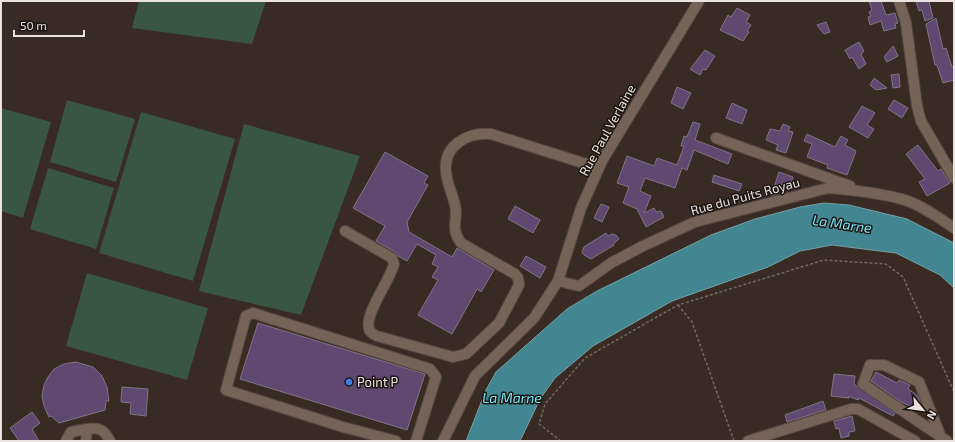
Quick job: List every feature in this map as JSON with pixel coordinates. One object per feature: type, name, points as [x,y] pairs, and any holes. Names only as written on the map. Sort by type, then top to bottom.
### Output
[{"type":"street","name":"Rue Paul Verlaine","points":[[558,281],[582,208],[599,168],[630,113],[699,1]]},
{"type":"street","points":[[899,1],[906,23],[918,111],[921,121],[954,178]]},
{"type":"street","points":[[345,230],[392,258],[394,264],[392,272],[371,310],[367,324],[370,331],[377,336],[453,357],[460,356],[466,354],[499,323],[519,285],[515,274],[461,243],[456,236],[454,223],[455,206],[445,170],[450,153],[458,142],[467,136],[480,133],[491,134],[599,168]]},
{"type":"street","points":[[716,138],[867,192]]},
{"type":"street","name":"Rue du Puits Royau","points":[[558,281],[579,286],[611,263],[643,246],[695,222],[828,188],[867,192],[906,200],[936,216],[954,228]]},
{"type":"street","points":[[443,441],[475,376],[534,318],[558,281]]},
{"type":"street","points":[[396,441],[343,427],[226,390],[246,316],[253,313],[430,369],[436,377],[416,441]]},
{"type":"street","points":[[870,364],[884,365],[919,382],[944,439],[863,384],[870,364]]},
{"type":"street","points":[[748,441],[851,409],[858,409],[915,441]]},
{"type":"street","points":[[66,441],[71,432],[96,427],[105,431],[110,441]]},
{"type":"street","points":[[86,441],[87,429]]},
{"type":"path","points":[[561,441],[539,424],[545,404],[585,358],[678,305],[824,260],[886,264],[903,277],[954,392]]},
{"type":"path","points":[[678,305],[692,322],[734,441]]},
{"type":"green space","points":[[139,1],[266,1],[252,44],[132,28]]},
{"type":"green space","points":[[67,100],[135,119],[116,182],[50,162]]},
{"type":"green space","points":[[1,108],[51,122],[23,218],[1,211]]},
{"type":"green space","points":[[141,112],[235,139],[193,281],[99,253]]},
{"type":"green space","points":[[244,124],[360,156],[301,315],[199,291]]},
{"type":"green space","points":[[48,168],[114,188],[96,249],[30,229]]},
{"type":"green space","points":[[87,273],[208,308],[187,380],[66,346]]},
{"type":"water","name":"La Marne","points":[[824,203],[849,205],[907,219],[954,243],[954,288],[940,275],[896,253],[832,245],[800,251],[768,267],[672,301],[593,346],[555,378],[540,399],[520,441],[466,441],[486,390],[496,372],[567,309],[597,291],[711,235],[755,219],[800,207]]},
{"type":"building","points":[[869,1],[881,1],[886,15],[895,13],[898,23],[895,24],[896,28],[884,31],[881,21],[870,25],[868,17],[871,16],[869,12],[872,10]]},
{"type":"building","points":[[916,1],[929,1],[933,18],[925,21],[922,10],[919,11]]},
{"type":"building","points":[[737,8],[750,15],[746,22],[751,25],[747,31],[749,32],[743,41],[720,30],[728,15],[731,17]]},
{"type":"building","points":[[936,18],[943,49],[946,48],[952,67],[954,67],[954,80],[943,83],[937,65],[935,65],[926,24]]},
{"type":"building","points":[[826,22],[830,32],[824,34],[817,25]]},
{"type":"building","points":[[859,42],[864,51],[861,54],[866,64],[859,69],[852,57],[850,59],[845,50]]},
{"type":"building","points":[[893,46],[898,56],[887,62],[884,57]]},
{"type":"building","points":[[705,50],[715,56],[706,70],[703,69],[700,75],[690,69]]},
{"type":"building","points":[[899,74],[900,87],[893,88],[891,75]]},
{"type":"building","points":[[874,78],[887,88],[876,90],[870,85]]},
{"type":"building","points":[[677,87],[691,93],[683,109],[671,103]]},
{"type":"building","points":[[894,100],[908,108],[902,118],[888,109]]},
{"type":"building","points":[[732,103],[747,110],[742,124],[726,118]]},
{"type":"building","points":[[862,106],[875,113],[867,125],[874,129],[868,138],[849,127]]},
{"type":"building","points":[[693,122],[700,124],[695,140],[732,154],[728,164],[694,150],[687,170],[682,168],[675,188],[645,178],[640,191],[651,196],[644,213],[654,208],[656,212],[661,211],[664,217],[646,227],[637,209],[623,203],[629,187],[617,183],[627,156],[654,166],[657,158],[677,165],[684,146],[681,146],[684,136],[687,137]]},
{"type":"building","points":[[783,124],[790,127],[788,131],[793,132],[786,153],[776,150],[778,145],[766,140],[770,129],[780,131]]},
{"type":"building","points":[[807,134],[835,147],[841,136],[848,140],[845,145],[856,151],[847,175],[827,168],[828,165],[807,157],[812,144],[804,141]]},
{"type":"building","points":[[918,145],[938,171],[941,169],[950,183],[927,196],[919,182],[925,179],[906,154]]},
{"type":"building","points":[[385,152],[428,176],[424,183],[428,185],[407,222],[409,232],[452,257],[457,248],[494,270],[481,292],[477,289],[452,334],[418,315],[438,280],[432,277],[438,267],[432,264],[436,255],[417,244],[407,261],[398,256],[395,252],[376,241],[385,226],[353,208]]},
{"type":"building","points":[[779,172],[793,177],[790,186],[782,183],[778,194],[771,196]]},
{"type":"building","points":[[714,175],[742,184],[739,191],[712,182]]},
{"type":"building","points":[[601,204],[609,207],[602,222],[594,218]]},
{"type":"building","points":[[515,206],[540,220],[533,233],[508,219]]},
{"type":"building","points":[[606,233],[608,236],[612,234],[616,235],[619,239],[613,244],[614,245],[591,259],[584,255],[582,252],[584,247]]},
{"type":"building","points":[[526,256],[546,267],[540,278],[520,266]]},
{"type":"building","name":"Point P","points":[[258,323],[425,374],[407,430],[240,379]]},
{"type":"building","points":[[76,362],[93,367],[102,376],[107,387],[109,401],[106,401],[105,410],[59,423],[51,416],[49,417],[44,406],[42,396],[44,385],[54,369],[64,364]]},
{"type":"building","points":[[876,372],[897,383],[899,380],[910,385],[908,389],[918,396],[921,403],[917,409],[901,402],[871,381]]},
{"type":"building","points":[[834,374],[855,376],[854,384],[895,413],[893,416],[859,398],[858,400],[848,396],[849,398],[831,396]]},
{"type":"building","points":[[122,387],[148,389],[146,416],[130,414],[131,403],[121,402]]},
{"type":"building","points":[[823,401],[826,410],[787,422],[785,415]]},
{"type":"building","points":[[32,412],[40,423],[32,429],[39,441],[19,441],[10,428]]},
{"type":"building","points":[[852,416],[855,431],[849,432],[849,436],[841,438],[839,428],[836,429],[834,421]]},
{"type":"place","name":"Point P","points":[[349,382]]}]
